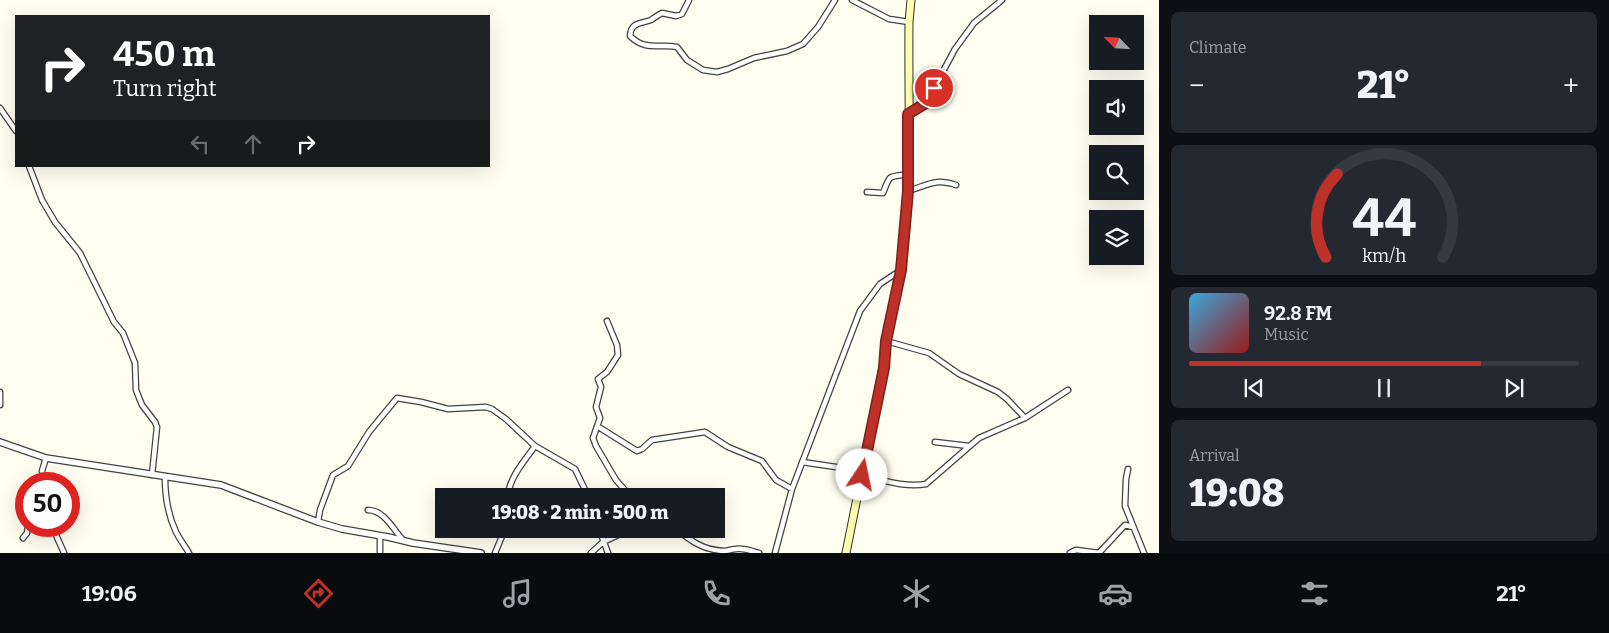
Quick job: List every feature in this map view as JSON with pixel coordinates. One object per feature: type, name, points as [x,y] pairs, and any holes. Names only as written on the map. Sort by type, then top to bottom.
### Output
[{"type":"main road","points":[[846,553],[884,368],[886,341],[901,270],[908,191],[909,22],[911,0]]},
{"type":"street","points":[[689,0],[685,10],[680,15],[674,16],[662,13],[650,20],[637,23],[630,36],[653,47],[677,47],[687,60],[703,70],[717,72],[754,58],[787,51],[803,44],[818,27],[835,0]]},
{"type":"street","points":[[852,0],[889,19],[909,22]]},
{"type":"street","points":[[908,114],[926,103],[955,49],[974,23],[1002,0]]},
{"type":"street","points":[[0,108],[15,130]]},
{"type":"street","points":[[29,167],[42,200],[55,222],[86,263],[96,290],[123,334],[133,356],[136,366],[136,390],[142,405],[156,422],[157,427],[152,475]]},
{"type":"street","points":[[867,192],[880,194],[884,191],[887,179],[908,174]]},
{"type":"street","points":[[908,191],[936,182],[944,181],[956,185]]},
{"type":"street","points":[[774,553],[792,489],[860,312],[880,284],[901,270]]},
{"type":"street","points":[[607,321],[617,345],[618,354],[607,372],[598,379],[601,387],[596,407],[600,415],[593,435],[596,446],[616,480],[623,488]]},
{"type":"street","points":[[886,341],[929,353],[959,374],[998,392],[1025,418]]},
{"type":"street","points":[[802,462],[863,473],[907,485],[926,484],[969,446],[990,432],[1025,418],[1068,390]]},
{"type":"street","points":[[0,392],[0,405]]},
{"type":"street","points":[[318,522],[320,510],[333,475],[348,466],[369,432],[397,398],[448,409],[490,408],[506,419],[535,446],[575,469],[584,488]]},
{"type":"street","points":[[597,426],[637,451],[652,440],[705,432],[723,445],[762,462],[776,480],[792,489]]},
{"type":"street","points":[[0,442],[46,458],[165,477],[206,481],[232,488],[318,522],[342,529],[405,542],[481,553]]},
{"type":"street","points":[[935,442],[969,446]]},
{"type":"street","points":[[509,488],[535,446]]},
{"type":"street","points":[[42,472],[46,458]]},
{"type":"street","points":[[1128,469],[1125,506],[1144,553]]},
{"type":"street","points":[[165,477],[168,512],[177,533],[189,553]]},
{"type":"street","points":[[368,510],[375,510],[380,513],[405,542]]},
{"type":"street","points":[[1070,553],[1076,550],[1099,553],[1122,528],[1125,526],[1133,527]]},
{"type":"street","points":[[380,536],[380,553]]},
{"type":"street","points":[[57,537],[64,553]]},
{"type":"street","points":[[495,553],[501,538]]},
{"type":"street","points":[[602,538],[608,553]]},
{"type":"street","points":[[591,553],[603,542],[612,538]]},
{"type":"street","points":[[686,538],[705,548],[727,551],[746,550],[759,553]]},
{"type":"route","points":[[862,475],[884,368],[886,341],[901,270],[908,191],[908,114],[926,103],[934,88]]}]
